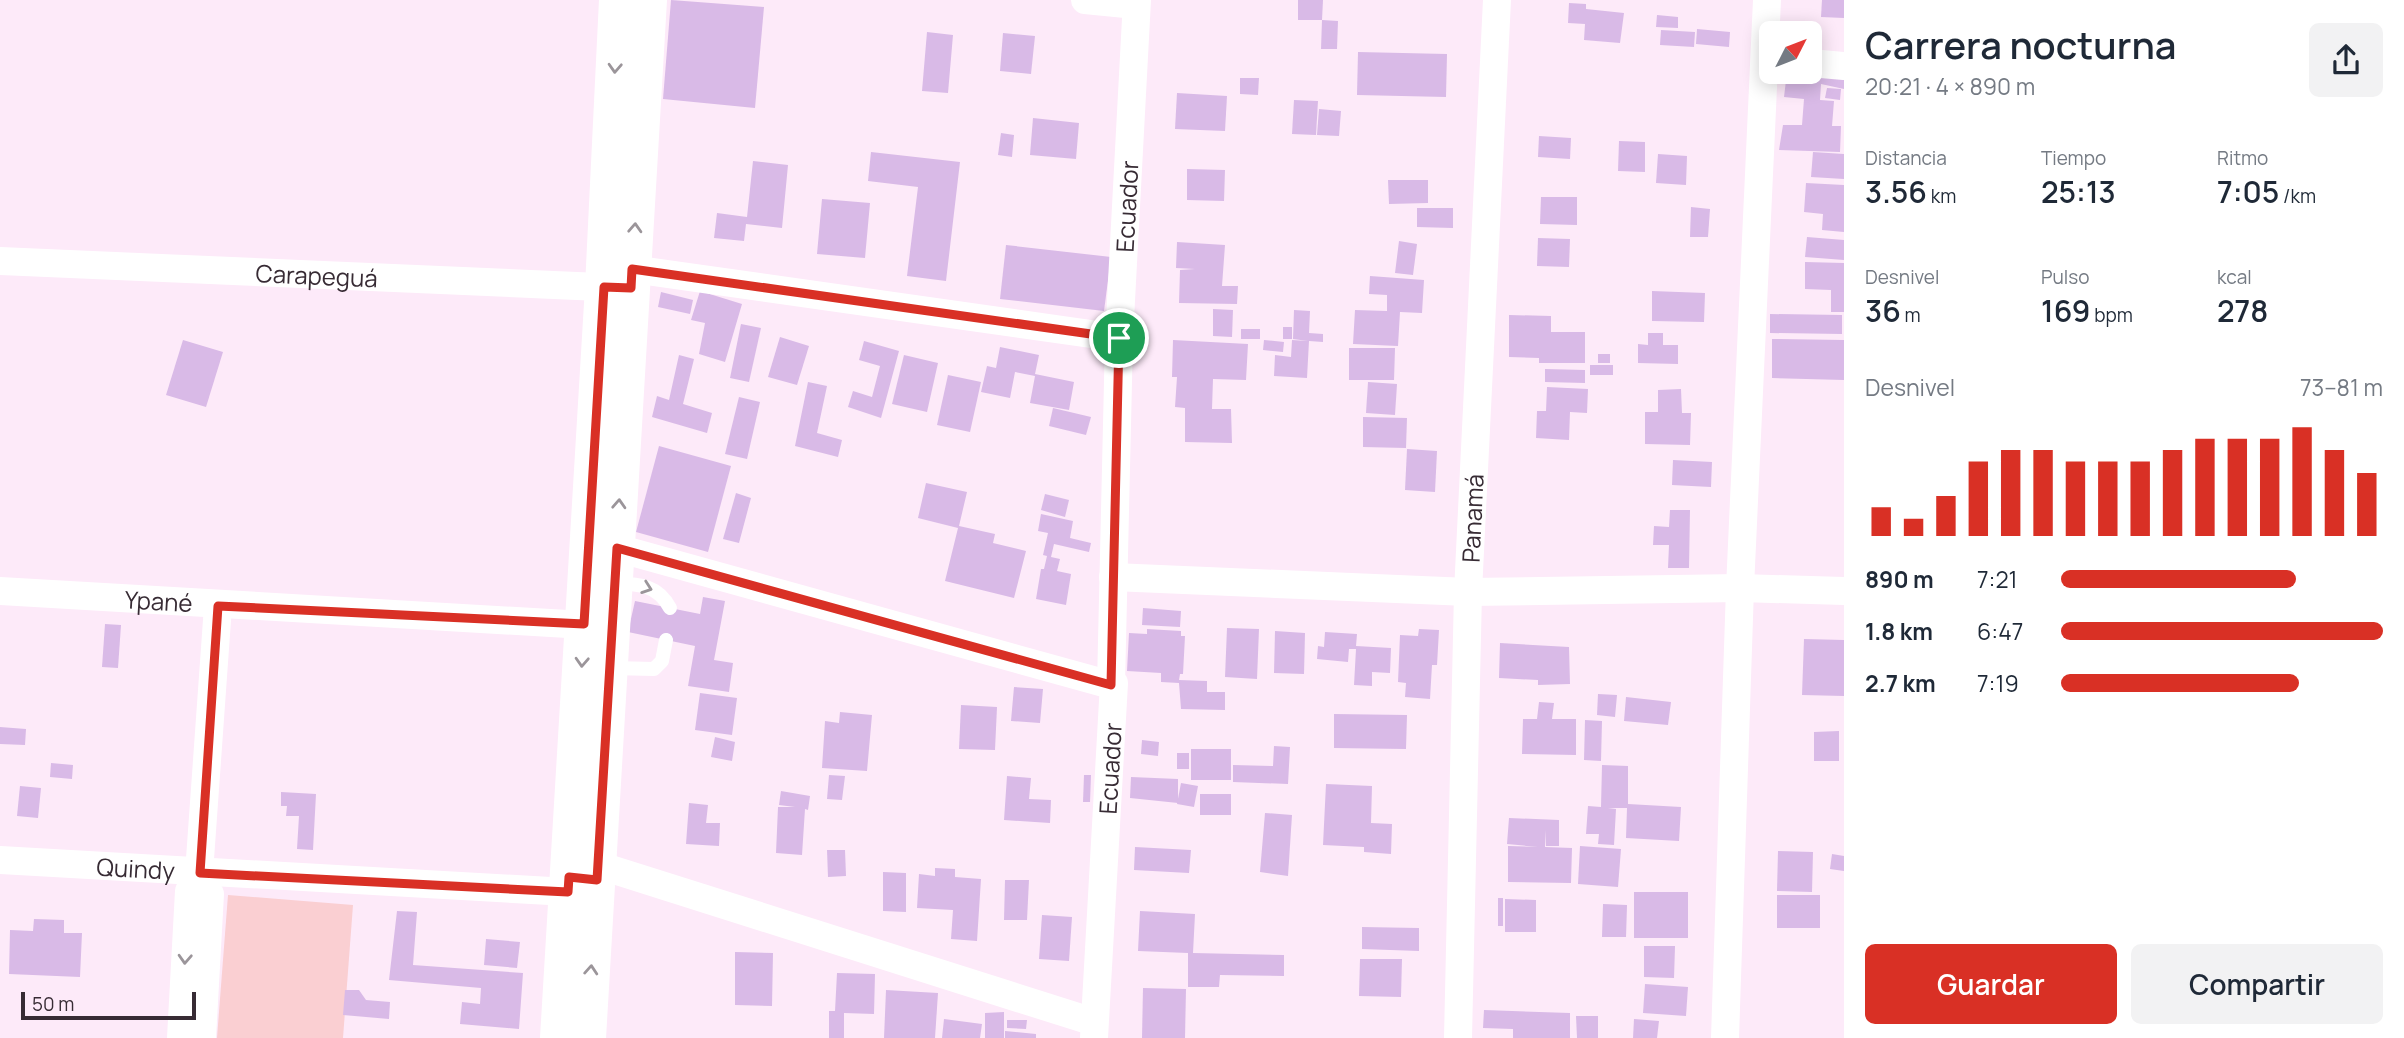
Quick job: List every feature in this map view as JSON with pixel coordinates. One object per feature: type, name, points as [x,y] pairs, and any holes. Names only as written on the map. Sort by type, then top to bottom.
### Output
[{"type":"main road","points":[[559,1038],[611,668],[598,626],[616,565],[623,281],[618,0]]},
{"type":"main road","points":[[587,1038],[583,878],[623,281],[648,0]]},
{"type":"street","points":[[1085,0],[1137,3]]},
{"type":"street","name":"Panamá","points":[[1458,1038],[1468,592],[1497,0]]},
{"type":"street","points":[[1767,0],[1767,21]]},
{"type":"street","name":"Ecuador","points":[[1094,1030],[1114,683],[1111,685],[1119,338],[1137,3]]},
{"type":"street","points":[[1822,64],[1844,66]]},
{"type":"street","points":[[1725,1038],[1740,588],[1767,84]]},
{"type":"street","name":"Carapeguá","points":[[0,261],[623,281],[1119,338]]},
{"type":"street","points":[[616,565],[1111,685]]},
{"type":"street","points":[[1113,577],[1468,592],[1740,588],[1844,591]]},
{"type":"street","name":"Ypané","points":[[0,591],[218,606],[598,626]]},
{"type":"street","points":[[181,1038],[189,891],[200,873],[218,606]]},
{"type":"street","name":"Quindy","points":[[0,860],[200,873],[583,878],[1094,1030]]},
{"type":"street","points":[[200,873],[210,894],[202,1038]]},
{"type":"lane","points":[[616,565],[663,596],[670,608]]},
{"type":"lane","points":[[611,668],[654,669],[662,661],[666,640]]},
{"type":"shaded area","points":[[228,895],[353,905],[343,1038],[217,1038]]},
{"type":"building","points":[[671,0],[764,7],[755,108],[663,99]]},
{"type":"building","points":[[1298,0],[1323,0],[1322,20],[1298,20]]},
{"type":"building","points":[[1822,0],[1844,0],[1844,18],[1821,17]]},
{"type":"building","points":[[1569,3],[1586,4],[1586,9],[1624,13],[1620,43],[1584,40],[1585,24],[1568,23]]},
{"type":"building","points":[[1657,15],[1678,17],[1678,28],[1656,27]]},
{"type":"building","points":[[1322,20],[1338,21],[1337,49],[1321,49]]},
{"type":"building","points":[[1697,29],[1730,32],[1729,47],[1696,44]]},
{"type":"building","points":[[1661,30],[1695,32],[1694,47],[1660,45]]},
{"type":"building","points":[[927,32],[953,35],[948,93],[922,91]]},
{"type":"building","points":[[1003,33],[1035,36],[1031,74],[1000,71]]},
{"type":"building","points":[[1358,52],[1447,54],[1446,97],[1357,95]]},
{"type":"building","points":[[1822,74],[1844,76],[1844,89],[1821,84]]},
{"type":"building","points":[[1240,78],[1259,78],[1258,95],[1240,94]]},
{"type":"building","points":[[1786,84],[1821,84],[1820,100],[1834,101],[1832,126],[1841,126],[1840,152],[1779,150],[1783,125],[1802,125],[1804,99],[1784,97]]},
{"type":"building","points":[[1827,88],[1841,89],[1840,100],[1825,98]]},
{"type":"building","points":[[1177,93],[1227,96],[1225,131],[1175,129]]},
{"type":"building","points":[[1294,100],[1318,101],[1316,135],[1292,134]]},
{"type":"building","points":[[1319,109],[1341,111],[1339,136],[1317,135]]},
{"type":"building","points":[[1033,118],[1079,123],[1076,159],[1030,155]]},
{"type":"building","points":[[1001,133],[1014,135],[1012,157],[998,155]]},
{"type":"building","points":[[1539,136],[1571,138],[1570,159],[1538,157]]},
{"type":"building","points":[[1619,141],[1645,142],[1645,172],[1618,171]]},
{"type":"building","points":[[871,152],[960,162],[946,281],[907,276],[918,187],[868,181]]},
{"type":"building","points":[[1813,152],[1844,154],[1844,179],[1811,177]]},
{"type":"building","points":[[1658,154],[1687,156],[1686,185],[1656,183]]},
{"type":"building","points":[[753,161],[788,165],[782,228],[746,224],[744,241],[714,238],[717,213],[747,217]]},
{"type":"building","points":[[1187,169],[1225,170],[1224,201],[1187,200]]},
{"type":"building","points":[[1388,180],[1428,180],[1428,203],[1389,204]]},
{"type":"building","points":[[1806,183],[1844,185],[1844,232],[1822,230],[1823,214],[1804,212]]},
{"type":"building","points":[[1541,197],[1577,197],[1577,225],[1540,224]]},
{"type":"building","points":[[822,199],[870,203],[865,258],[817,254]]},
{"type":"building","points":[[1691,207],[1710,209],[1708,237],[1690,237]]},
{"type":"building","points":[[1417,208],[1453,208],[1453,228],[1417,227]]},
{"type":"building","points":[[1807,237],[1844,240],[1844,260],[1805,257]]},
{"type":"building","points":[[1538,238],[1570,239],[1569,267],[1537,266]]},
{"type":"building","points":[[1399,241],[1417,244],[1413,275],[1395,273]]},
{"type":"building","points":[[1177,242],[1225,245],[1222,286],[1238,286],[1237,304],[1179,303],[1180,270],[1195,269],[1176,268]]},
{"type":"building","points":[[1006,245],[1111,257],[1104,311],[1000,299]]},
{"type":"building","points":[[1805,262],[1844,263],[1844,312],[1831,312],[1831,290],[1805,289]]},
{"type":"building","points":[[1370,276],[1424,280],[1422,313],[1400,312],[1398,346],[1353,344],[1355,310],[1387,311],[1387,295],[1369,294]]},
{"type":"building","points":[[700,291],[742,304],[725,362],[699,354],[705,323],[691,320]]},
{"type":"building","points":[[1652,291],[1705,293],[1704,322],[1652,321]]},
{"type":"building","points":[[661,292],[693,300],[690,314],[658,307]]},
{"type":"building","points":[[1213,309],[1233,310],[1232,337],[1213,336]]},
{"type":"building","points":[[1294,310],[1310,311],[1309,333],[1323,334],[1323,342],[1309,341],[1307,378],[1274,376],[1275,355],[1291,357],[1292,340],[1308,341],[1293,339]]},
{"type":"building","points":[[1770,314],[1842,315],[1842,334],[1770,333]]},
{"type":"building","points":[[1509,315],[1551,316],[1551,332],[1585,332],[1585,363],[1539,363],[1539,358],[1509,357]]},
{"type":"building","points":[[741,324],[761,328],[749,382],[730,378]]},
{"type":"building","points":[[1283,327],[1292,327],[1292,339],[1283,339]]},
{"type":"building","points":[[1241,329],[1260,329],[1260,339],[1241,339]]},
{"type":"building","points":[[1648,333],[1663,333],[1663,345],[1678,345],[1678,364],[1638,363],[1638,344],[1648,345]]},
{"type":"building","points":[[780,337],[809,346],[797,385],[768,377]]},
{"type":"building","points":[[1772,339],[1844,340],[1844,380],[1772,378]]},
{"type":"building","points":[[183,340],[223,352],[206,407],[166,395]]},
{"type":"building","points":[[1173,340],[1248,344],[1246,380],[1213,379],[1212,409],[1231,409],[1232,443],[1185,442],[1185,408],[1175,407],[1177,377],[1172,377]]},
{"type":"building","points":[[1264,340],[1284,342],[1283,352],[1263,350]]},
{"type":"building","points":[[864,341],[899,351],[881,418],[848,407],[853,391],[872,397],[880,366],[859,360]]},
{"type":"building","points":[[1000,347],[1039,355],[1035,374],[1074,382],[1069,410],[1030,403],[1035,376],[1015,372],[1010,398],[981,392],[987,366],[996,368]]},
{"type":"building","points":[[1349,348],[1395,348],[1394,380],[1349,380]]},
{"type":"building","points":[[1598,354],[1610,354],[1610,363],[1598,363]]},
{"type":"building","points":[[679,355],[694,359],[683,404],[712,413],[707,433],[652,417],[657,396],[669,400]]},
{"type":"building","points":[[904,355],[938,363],[927,412],[892,404]]},
{"type":"building","points":[[1590,365],[1613,365],[1613,375],[1590,375]]},
{"type":"building","points":[[1545,369],[1585,370],[1585,383],[1545,382]]},
{"type":"building","points":[[948,375],[981,382],[970,432],[937,425]]},
{"type":"building","points":[[808,382],[827,386],[817,433],[842,440],[838,457],[795,446]]},
{"type":"building","points":[[1368,382],[1397,384],[1395,415],[1366,413]]},
{"type":"building","points":[[1547,387],[1588,389],[1587,413],[1570,412],[1569,440],[1536,438],[1537,411],[1546,411]]},
{"type":"building","points":[[1681,389],[1682,413],[1691,413],[1690,445],[1645,444],[1645,412],[1658,412],[1658,390]]},
{"type":"building","points":[[739,397],[760,402],[747,459],[725,454]]},
{"type":"building","points":[[1053,408],[1091,417],[1086,435],[1049,426]]},
{"type":"building","points":[[1363,417],[1407,418],[1406,448],[1363,447]]},
{"type":"building","points":[[659,446],[731,466],[708,552],[636,532]]},
{"type":"building","points":[[1407,449],[1437,451],[1435,492],[1405,490]]},
{"type":"building","points":[[1673,460],[1712,462],[1711,487],[1672,485]]},
{"type":"building","points":[[926,483],[967,492],[959,526],[995,534],[993,543],[1026,551],[1014,598],[945,581],[958,528],[918,518]]},
{"type":"building","points":[[736,493],[751,498],[739,543],[723,539]]},
{"type":"building","points":[[1045,494],[1069,500],[1065,517],[1041,510]]},
{"type":"building","points":[[1670,510],[1690,510],[1689,568],[1668,568],[1669,545],[1653,545],[1654,526],[1669,527]]},
{"type":"building","points":[[1041,514],[1073,521],[1070,538],[1091,543],[1089,552],[1054,544],[1051,557],[1060,559],[1057,571],[1071,574],[1066,605],[1036,599],[1041,569],[1044,569],[1047,556],[1043,555],[1048,533],[1038,531]]},
{"type":"building","points":[[703,597],[725,601],[714,660],[733,663],[729,692],[688,686],[695,646],[628,632],[635,601],[700,614]]},
{"type":"building","points":[[1143,608],[1181,611],[1180,627],[1142,625]]},
{"type":"building","points":[[105,624],[121,625],[118,668],[102,667]]},
{"type":"building","points":[[1227,628],[1259,629],[1257,679],[1225,677]]},
{"type":"building","points":[[1147,629],[1181,631],[1181,636],[1185,636],[1183,674],[1180,674],[1179,680],[1207,681],[1207,692],[1225,692],[1225,710],[1181,709],[1179,683],[1161,682],[1161,673],[1127,671],[1129,633],[1147,634]]},
{"type":"building","points":[[1419,629],[1439,630],[1437,665],[1432,665],[1430,699],[1405,697],[1406,683],[1398,682],[1400,635],[1418,636]]},
{"type":"building","points":[[1275,631],[1305,633],[1304,674],[1274,673]]},
{"type":"building","points":[[1325,632],[1357,634],[1356,646],[1391,648],[1390,673],[1372,672],[1372,686],[1354,685],[1356,649],[1349,649],[1348,662],[1317,659],[1318,646],[1324,647]]},
{"type":"building","points":[[1804,639],[1844,640],[1844,696],[1802,695]]},
{"type":"building","points":[[1500,643],[1569,647],[1570,684],[1538,685],[1538,680],[1499,678]]},
{"type":"building","points":[[1014,687],[1043,689],[1040,723],[1011,721]]},
{"type":"building","points":[[700,693],[737,698],[732,735],[695,730]]},
{"type":"building","points":[[1598,694],[1617,695],[1615,717],[1597,715]]},
{"type":"building","points":[[1626,697],[1671,702],[1668,725],[1624,721]]},
{"type":"building","points":[[1539,702],[1554,703],[1552,719],[1576,719],[1576,755],[1522,754],[1523,719],[1537,719]]},
{"type":"building","points":[[961,705],[997,707],[995,750],[959,749]]},
{"type":"building","points":[[840,712],[872,715],[867,771],[822,768],[825,721],[839,723]]},
{"type":"building","points":[[1334,714],[1407,715],[1406,749],[1334,748]]},
{"type":"building","points":[[1585,720],[1602,721],[1601,761],[1584,760]]},
{"type":"building","points":[[0,727],[26,729],[25,745],[0,744]]},
{"type":"building","points":[[1839,731],[1839,761],[1814,761],[1814,732]]},
{"type":"building","points":[[715,737],[735,742],[732,761],[711,757]]},
{"type":"building","points":[[1142,740],[1159,742],[1158,756],[1141,754]]},
{"type":"building","points":[[1274,746],[1290,747],[1288,784],[1233,782],[1233,765],[1273,766]]},
{"type":"building","points":[[1191,749],[1231,749],[1231,780],[1191,780]]},
{"type":"building","points":[[1177,753],[1189,753],[1189,769],[1177,769]]},
{"type":"building","points":[[51,763],[73,765],[72,779],[50,777]]},
{"type":"building","points":[[1602,765],[1628,766],[1628,804],[1681,807],[1679,841],[1626,838],[1627,808],[1608,808],[1616,809],[1614,845],[1598,844],[1599,834],[1586,834],[1588,806],[1601,807]]},
{"type":"building","points":[[829,775],[845,776],[842,800],[827,799]]},
{"type":"building","points":[[1084,775],[1091,775],[1090,802],[1083,802]]},
{"type":"building","points":[[1007,776],[1031,778],[1029,799],[1051,800],[1050,823],[1004,820]]},
{"type":"building","points":[[1131,777],[1178,779],[1178,803],[1130,798]]},
{"type":"building","points":[[1181,783],[1198,786],[1194,807],[1177,804]]},
{"type":"building","points":[[1326,784],[1372,786],[1371,823],[1392,824],[1391,854],[1364,852],[1364,847],[1323,845]]},
{"type":"building","points":[[20,786],[41,788],[38,818],[17,816]]},
{"type":"building","points":[[781,791],[810,796],[808,810],[805,809],[802,855],[776,853],[778,807],[795,807],[779,805]]},
{"type":"building","points":[[281,792],[316,794],[313,850],[297,849],[299,816],[286,816],[287,806],[281,806]]},
{"type":"building","points":[[1200,794],[1231,794],[1231,815],[1200,815]]},
{"type":"building","points":[[689,803],[708,805],[706,823],[720,823],[719,846],[686,844]]},
{"type":"building","points":[[1265,813],[1292,815],[1288,876],[1260,872]]},
{"type":"building","points":[[1509,818],[1559,820],[1559,846],[1546,846],[1546,830],[1545,847],[1572,848],[1571,883],[1508,882],[1508,846],[1538,847],[1507,844]]},
{"type":"building","points":[[1580,846],[1621,849],[1618,887],[1578,884]]},
{"type":"building","points":[[1135,847],[1191,850],[1189,873],[1134,870]]},
{"type":"building","points":[[827,850],[845,850],[846,876],[828,877]]},
{"type":"building","points":[[1778,851],[1813,852],[1812,892],[1777,891]]},
{"type":"building","points":[[1832,854],[1844,856],[1844,871],[1830,869]]},
{"type":"building","points":[[935,868],[955,869],[955,877],[981,879],[977,941],[951,939],[953,910],[917,908],[919,874],[935,876]]},
{"type":"building","points":[[883,872],[906,873],[906,912],[883,911]]},
{"type":"building","points":[[1005,880],[1029,880],[1027,920],[1004,920]]},
{"type":"building","points":[[1634,892],[1688,892],[1688,938],[1634,938]]},
{"type":"building","points":[[1777,895],[1820,895],[1820,928],[1777,928]]},
{"type":"building","points":[[1498,898],[1503,898],[1503,926],[1498,926]]},
{"type":"building","points":[[1505,899],[1536,900],[1536,932],[1505,932]]},
{"type":"building","points":[[1603,904],[1627,905],[1626,937],[1602,937]]},
{"type":"building","points":[[397,911],[417,912],[413,965],[523,973],[519,1029],[460,1024],[462,1002],[480,1004],[481,988],[389,980]]},
{"type":"building","points":[[1140,911],[1195,914],[1193,953],[1284,955],[1284,976],[1220,975],[1219,987],[1188,987],[1188,953],[1138,951]]},
{"type":"building","points":[[1042,915],[1072,917],[1069,961],[1039,959]]},
{"type":"building","points":[[34,919],[64,920],[64,933],[82,933],[80,977],[9,974],[10,930],[33,931]]},
{"type":"building","points":[[1362,927],[1419,928],[1419,951],[1362,949]]},
{"type":"building","points":[[486,939],[520,942],[517,968],[484,965]]},
{"type":"building","points":[[1644,946],[1675,946],[1674,978],[1644,977]]},
{"type":"building","points":[[735,952],[773,953],[772,1006],[735,1005]]},
{"type":"building","points":[[1360,959],[1402,959],[1401,997],[1359,996]]},
{"type":"building","points":[[837,973],[875,974],[874,1014],[844,1013],[844,1038],[829,1038],[829,1011],[835,1011]]},
{"type":"building","points":[[1645,984],[1688,987],[1686,1016],[1643,1013]]},
{"type":"building","points":[[1143,988],[1186,989],[1185,1038],[1142,1038]]},
{"type":"building","points":[[345,990],[359,990],[366,1000],[390,1002],[389,1019],[343,1015]]},
{"type":"building","points":[[886,990],[938,993],[935,1038],[884,1038]]},
{"type":"building","points":[[1484,1010],[1570,1013],[1570,1038],[1513,1038],[1513,1029],[1483,1028]]},
{"type":"building","points":[[1004,1012],[1004,1038],[985,1038],[985,1013]]},
{"type":"building","points":[[1576,1016],[1598,1016],[1598,1038],[1577,1038]]},
{"type":"building","points":[[944,1019],[982,1024],[980,1038],[942,1038]]},
{"type":"building","points":[[1634,1019],[1659,1021],[1657,1038],[1633,1038]]},
{"type":"building","points":[[1007,1020],[1027,1020],[1026,1029],[1007,1028]]},
{"type":"building","points":[[1005,1031],[1036,1034],[1036,1038],[1005,1038]]},
{"type":"route","points":[[632,269],[1119,338],[1111,685],[617,548],[597,880],[569,877],[568,892],[200,873],[218,606],[584,624],[604,287],[631,288],[632,269]]}]
